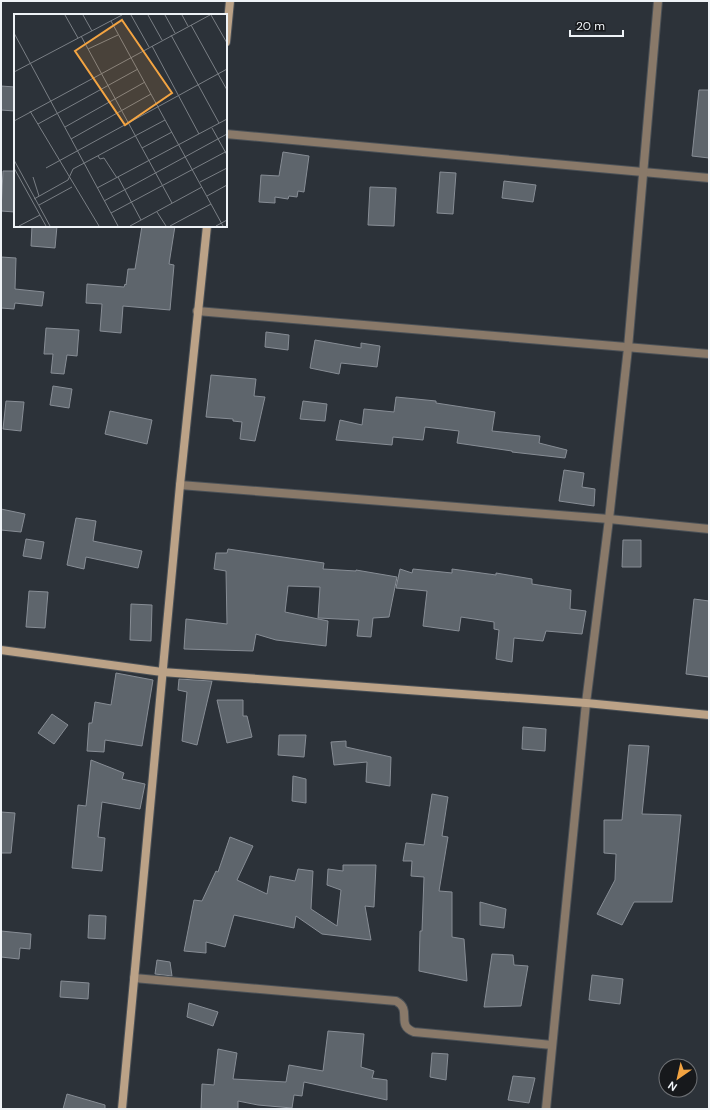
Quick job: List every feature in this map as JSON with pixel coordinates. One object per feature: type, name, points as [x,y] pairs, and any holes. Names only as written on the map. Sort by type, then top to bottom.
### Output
[{"type":"street","points":[[227,32],[230,1]]},
{"type":"street","points":[[546,1109],[586,704],[610,519],[628,348],[658,1]]},
{"type":"street","points":[[227,134],[709,178]]},
{"type":"street","points":[[122,1109],[162,672],[197,311],[207,227]]},
{"type":"street","points":[[197,311],[709,354]]},
{"type":"street","points":[[180,485],[709,528]]},
{"type":"street","points":[[1,650],[162,672],[586,704],[709,715]]},
{"type":"street","points":[[134,978],[396,1001],[404,1008],[405,1025],[409,1030],[414,1032],[552,1044]]},
{"type":"building","points":[[1,86],[14,87],[14,111],[1,110]]},
{"type":"building","points":[[699,90],[709,90],[709,158],[692,156]]},
{"type":"building","points":[[283,152],[309,156],[304,192],[298,191],[297,197],[289,196],[288,199],[275,197],[275,203],[259,202],[261,175],[279,176]]},
{"type":"building","points":[[3,171],[14,171],[14,212],[1,211]]},
{"type":"building","points":[[440,172],[456,173],[453,214],[437,213]]},
{"type":"building","points":[[504,181],[536,185],[533,202],[502,198]]},
{"type":"building","points":[[370,187],[396,188],[394,226],[368,225]]},
{"type":"building","points":[[32,227],[57,227],[55,248],[31,246]]},
{"type":"building","points":[[142,227],[175,227],[169,264],[174,265],[170,310],[123,306],[121,333],[100,331],[102,304],[86,303],[87,284],[124,287],[125,284],[126,285],[128,269],[135,269]]},
{"type":"building","points":[[1,257],[16,258],[15,289],[44,292],[42,306],[15,303],[14,309],[1,308]]},
{"type":"building","points":[[46,328],[79,330],[77,356],[67,355],[64,374],[51,373],[53,354],[44,354]]},
{"type":"building","points":[[266,332],[289,335],[288,350],[265,347]]},
{"type":"building","points":[[315,340],[361,348],[361,343],[380,346],[377,367],[341,363],[339,374],[310,368]]},
{"type":"building","points":[[211,375],[256,379],[254,396],[265,397],[255,441],[240,439],[242,422],[233,421],[233,419],[206,417]]},
{"type":"building","points":[[53,386],[72,389],[69,408],[50,405]]},
{"type":"building","points":[[396,397],[436,401],[436,403],[495,412],[492,431],[540,436],[539,443],[567,450],[565,458],[512,452],[457,443],[459,431],[425,427],[423,440],[393,437],[392,445],[336,440],[340,420],[362,425],[364,409],[394,412]]},
{"type":"building","points":[[6,401],[24,402],[21,431],[3,429]]},
{"type":"building","points":[[303,401],[327,404],[325,421],[300,419]]},
{"type":"building","points":[[110,411],[152,420],[147,444],[105,434]]},
{"type":"building","points":[[564,470],[584,473],[582,487],[595,489],[594,506],[559,501]]},
{"type":"building","points":[[1,509],[25,514],[21,532],[1,530]]},
{"type":"building","points":[[76,518],[96,521],[93,541],[142,551],[138,568],[86,557],[84,569],[67,565]]},
{"type":"building","points":[[26,539],[44,542],[41,559],[23,556]]},
{"type":"building","points":[[623,540],[641,540],[641,567],[622,567]]},
{"type":"building","points":[[228,549],[324,563],[323,569],[356,570],[397,577],[389,617],[373,618],[371,637],[357,636],[359,620],[318,618],[320,587],[288,586],[285,612],[328,621],[326,646],[276,640],[256,634],[253,651],[184,649],[186,619],[227,624],[226,571],[214,569],[216,553],[227,553]]},
{"type":"building","points":[[400,569],[412,573],[413,569],[452,573],[452,569],[496,575],[496,573],[532,579],[532,584],[571,590],[570,609],[586,611],[582,634],[546,631],[543,641],[514,638],[512,662],[496,659],[499,630],[494,629],[494,622],[461,617],[459,631],[423,626],[427,591],[396,588]]},
{"type":"building","points":[[29,591],[48,592],[45,628],[26,627]]},
{"type":"building","points":[[694,599],[709,601],[709,677],[686,674]]},
{"type":"building","points":[[131,604],[152,605],[151,641],[130,640]]},
{"type":"building","points":[[116,673],[153,680],[142,746],[105,740],[104,752],[87,751],[89,723],[92,723],[95,702],[111,705]]},
{"type":"building","points":[[179,679],[212,681],[197,745],[182,741],[187,692],[178,690]]},
{"type":"building","points":[[217,700],[243,700],[243,716],[247,716],[252,737],[227,743]]},
{"type":"building","points":[[52,714],[68,725],[54,744],[38,733]]},
{"type":"building","points":[[523,727],[546,729],[545,751],[522,749]]},
{"type":"building","points":[[279,735],[306,735],[304,757],[278,755]]},
{"type":"building","points":[[346,741],[346,747],[391,757],[390,786],[366,782],[367,762],[334,765],[331,742]]},
{"type":"building","points":[[629,745],[649,746],[642,814],[681,815],[672,902],[634,902],[622,925],[597,914],[615,880],[616,854],[604,853],[604,820],[622,820]]},
{"type":"building","points":[[91,760],[124,773],[122,779],[145,784],[140,809],[102,802],[98,837],[105,838],[102,871],[72,868],[78,805],[86,806]]},
{"type":"building","points":[[293,776],[306,779],[306,803],[292,801]]},
{"type":"building","points":[[432,794],[448,797],[442,836],[448,837],[439,891],[452,892],[452,937],[464,939],[467,981],[419,971],[424,877],[411,876],[412,861],[403,861],[406,843],[424,845]]},
{"type":"building","points":[[1,812],[15,813],[11,853],[1,853]]},
{"type":"building","points":[[230,837],[253,846],[237,880],[267,894],[270,876],[295,881],[298,869],[313,871],[311,909],[337,926],[341,890],[327,885],[328,869],[343,871],[343,865],[376,865],[374,907],[365,906],[371,940],[322,934],[296,916],[294,928],[234,915],[225,947],[206,942],[206,953],[184,951],[194,900],[202,901],[216,871],[218,872]]},
{"type":"building","points":[[480,902],[506,909],[504,928],[480,925]]},
{"type":"building","points":[[89,915],[106,916],[105,939],[88,938]]},
{"type":"building","points":[[1,931],[31,934],[30,949],[20,948],[19,959],[1,957]]},
{"type":"building","points":[[492,954],[513,955],[514,965],[528,966],[521,1006],[484,1007]]},
{"type":"building","points":[[157,960],[170,962],[172,976],[155,974]]},
{"type":"building","points":[[592,975],[623,979],[620,1004],[589,1000]]},
{"type":"building","points":[[61,981],[89,983],[88,999],[60,997]]},
{"type":"building","points":[[189,1003],[218,1012],[213,1026],[187,1017]]},
{"type":"building","points":[[328,1031],[364,1034],[361,1067],[374,1071],[372,1078],[387,1080],[387,1100],[304,1082],[302,1096],[294,1095],[292,1108],[258,1105],[238,1101],[238,1109],[201,1109],[202,1084],[214,1085],[218,1049],[237,1053],[233,1079],[286,1082],[289,1065],[323,1071]]},
{"type":"building","points":[[432,1053],[448,1054],[446,1080],[430,1077]]},
{"type":"building","points":[[513,1076],[535,1078],[529,1103],[508,1100]]},
{"type":"building","points":[[67,1094],[105,1105],[105,1109],[63,1109]]}]
